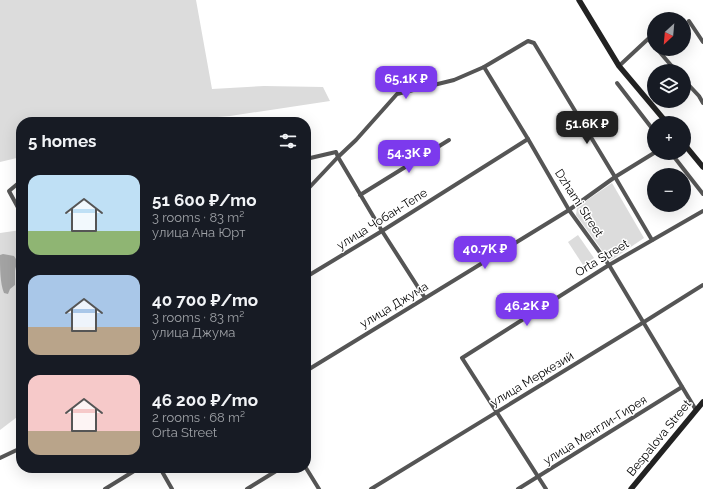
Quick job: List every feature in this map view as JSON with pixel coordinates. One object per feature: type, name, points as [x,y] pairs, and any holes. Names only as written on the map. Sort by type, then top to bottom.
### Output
[{"type":"street","points":[[575,0],[589,16]]},
{"type":"street","points":[[579,0],[619,66],[661,116]]},
{"type":"street","points":[[691,25],[703,42]]},
{"type":"street","points":[[619,66],[647,40]]},
{"type":"street","points":[[311,186],[356,140],[397,94],[454,80],[484,67],[528,41],[534,43],[652,240]]},
{"type":"street","points":[[663,56],[670,64]]},
{"type":"street","name":"Dzhami Street","points":[[484,67],[569,210],[609,265],[696,410]]},
{"type":"street","points":[[617,83],[647,122]]},
{"type":"street","points":[[691,87],[703,103]]},
{"type":"street","name":"улица Чобан-Тепе","points":[[311,274],[528,139]]},
{"type":"street","points":[[360,195],[449,140]]},
{"type":"street","points":[[311,158],[336,152],[360,195],[425,298]]},
{"type":"street","points":[[691,152],[703,165]]},
{"type":"street","name":"улица Джума","points":[[311,367],[569,210],[615,177],[647,157]]},
{"type":"street","points":[[676,160],[703,194]]},
{"type":"street","points":[[16,185],[9,191],[16,204]]},
{"type":"street","name":"Orta Street","points":[[546,489],[462,358],[609,265],[703,210]]},
{"type":"street","name":"улица Меркезий","points":[[370,489],[703,285]]},
{"type":"street","name":"улица Менгли-Гирея","points":[[518,489],[682,387]]},
{"type":"street","name":"Bespalova Street","points":[[631,489],[703,402]]},
{"type":"street","points":[[0,458],[16,450]]},
{"type":"street","points":[[105,489],[131,473]]},
{"type":"street","points":[[163,473],[172,489]]},
{"type":"street","points":[[247,489],[273,473]]},
{"type":"street","points":[[309,473],[319,489]]},
{"type":"shaded area","points":[[0,0],[196,0],[212,89],[264,86],[323,87],[330,101],[218,117],[16,117],[16,158],[0,162]]},
{"type":"shaded area","points":[[612,183],[644,238],[610,261],[576,215],[577,207]]},
{"type":"shaded area","points":[[16,231],[16,418],[0,430],[0,233]]},
{"type":"shaded area","points":[[578,235],[594,258],[583,265],[568,242]]},
{"type":"shaded area","points":[[3,254],[14,256],[16,258],[15,285],[10,289],[8,294],[4,293],[1,280],[0,255]]}]
